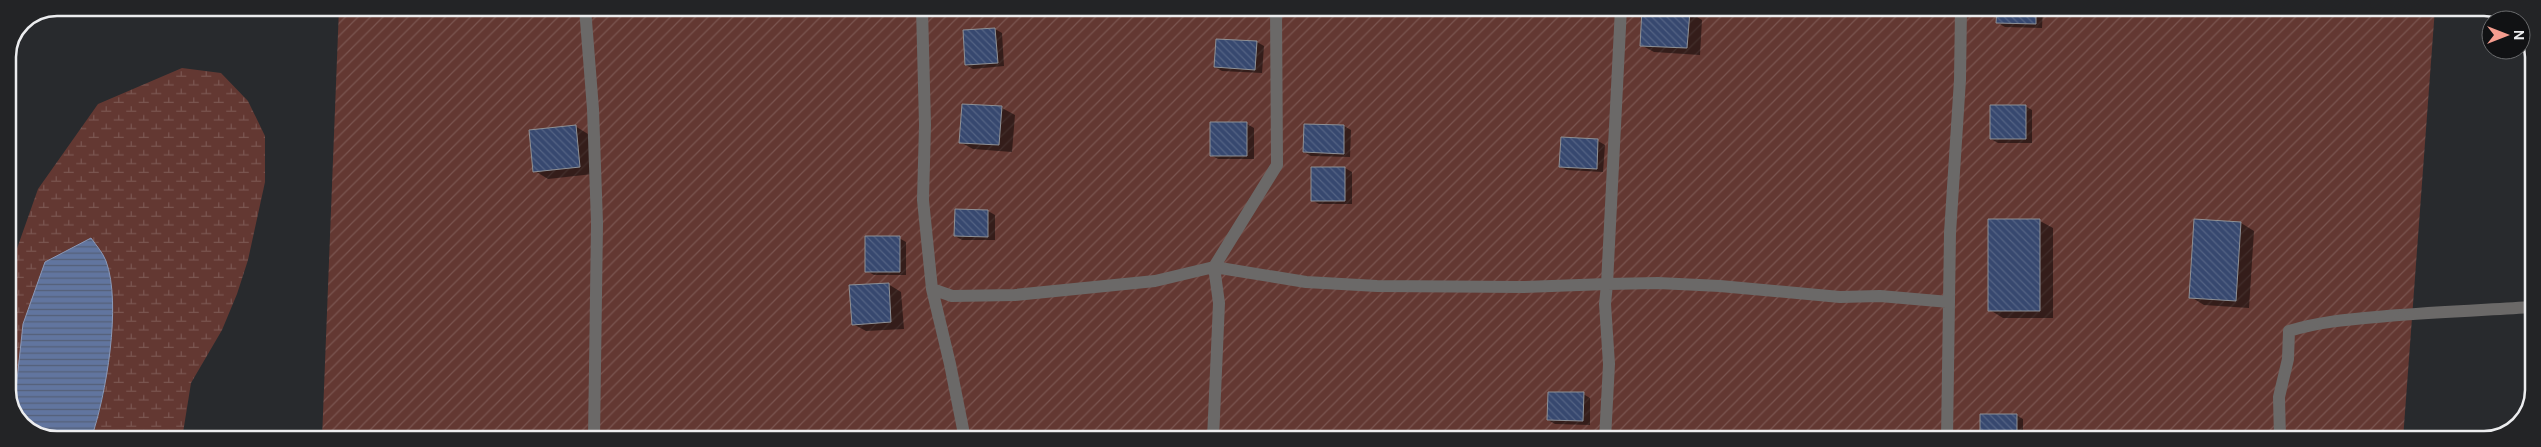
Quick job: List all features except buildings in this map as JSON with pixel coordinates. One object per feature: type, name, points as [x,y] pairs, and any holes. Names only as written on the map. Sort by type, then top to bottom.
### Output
[{"type":"street","points":[[586,16],[593,108],[597,223],[594,430]]},
{"type":"street","points":[[922,16],[925,125],[923,200],[932,289],[950,364],[962,430]]},
{"type":"street","points":[[1213,430],[1219,303],[1214,267],[1277,165],[1276,17]]},
{"type":"street","points":[[1605,431],[1609,364],[1605,304],[1621,17]]},
{"type":"street","points":[[1947,431],[1949,302],[1960,80],[1961,17]]},
{"type":"street","points":[[932,289],[952,296],[1015,296],[1155,281],[1214,267],[1306,282],[1377,286],[1523,287],[1658,283],[1720,286],[1840,297],[1880,296],[1949,302]]},
{"type":"street","points":[[2280,431],[2279,397],[2288,359],[2289,331],[2314,324],[2347,319],[2441,311],[2524,307]]},
{"type":"green space","points":[[339,16],[2434,17],[2404,431],[322,430]]},
{"type":"green space","points":[[182,68],[221,73],[248,101],[265,136],[265,182],[248,260],[237,294],[222,330],[191,383],[183,430],[94,430],[104,393],[18,402],[16,392],[16,251],[38,189],[98,104]]},
{"type":"water","points":[[91,238],[106,261],[111,279],[113,301],[112,325],[107,375],[94,430],[44,429],[30,420],[19,405],[16,389],[23,324],[45,262]]}]
